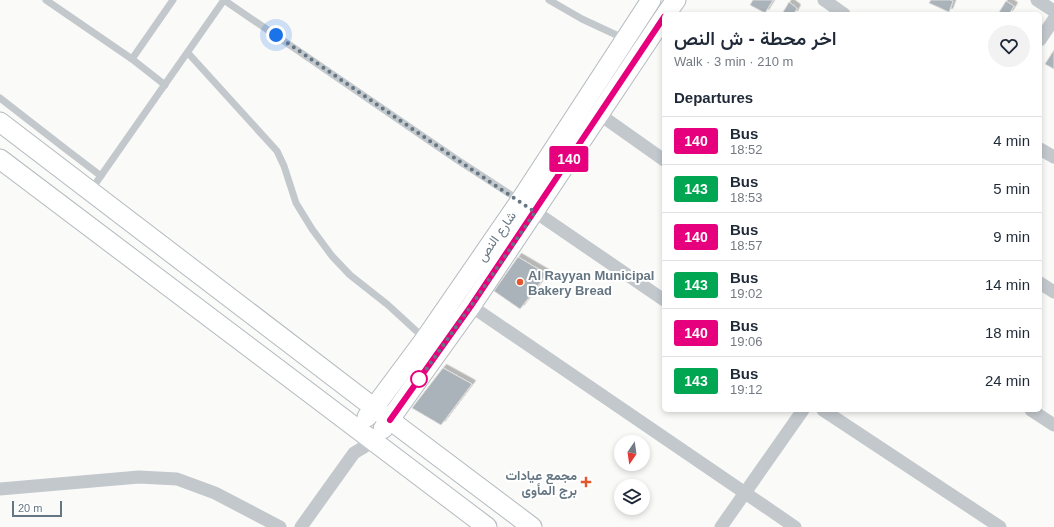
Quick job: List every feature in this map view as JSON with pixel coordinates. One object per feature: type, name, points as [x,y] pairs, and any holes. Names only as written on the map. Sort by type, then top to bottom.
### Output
[{"type":"main road","name":"شارع النص","points":[[374,441],[471,306],[625,39],[651,0]]},
{"type":"main road","name":"شارع النص","points":[[668,12],[676,0]]},
{"type":"main road","name":"شارع النص","points":[[358,429],[425,339],[599,114],[662,22]]},
{"type":"main road","points":[[0,122],[96,183],[390,420],[532,527]]},
{"type":"main road","points":[[0,159],[487,527]]},
{"type":"street","points":[[824,0],[841,12]]},
{"type":"street","points":[[1037,0],[1054,11]]},
{"type":"street","points":[[1042,37],[1054,19]]},
{"type":"street","points":[[599,114],[662,159]]},
{"type":"street","points":[[1042,150],[1054,157]]},
{"type":"street","points":[[527,207],[662,299]]},
{"type":"street","points":[[1042,284],[1054,292]]},
{"type":"street","points":[[471,306],[795,527]]},
{"type":"street","points":[[721,527],[802,412]]},
{"type":"street","points":[[827,412],[1000,527]]},
{"type":"street","points":[[1034,412],[1054,425]]},
{"type":"street","points":[[354,453],[358,429]]},
{"type":"street","points":[[301,527],[354,453],[374,441]]},
{"type":"street","points":[[0,489],[139,477],[177,479],[215,493],[280,527]]},
{"type":"lane","points":[[46,0],[132,58],[165,85]]},
{"type":"lane","points":[[132,58],[173,0]]},
{"type":"lane","points":[[0,98],[62,147],[96,183],[224,0],[527,207]]},
{"type":"lane","points":[[549,0],[582,19],[625,39]]},
{"type":"lane","points":[[188,53],[276,151],[284,166],[296,203],[312,229],[332,256],[350,275],[388,305],[425,339]]},
{"type":"building","points":[[753,0],[773,0],[766,12],[750,5]]},
{"type":"building","points":[[931,0],[953,1],[949,12],[929,3]]},
{"type":"building","points":[[1006,1],[1014,6],[1010,12],[999,12]]},
{"type":"building","points":[[789,2],[797,8],[795,12],[783,12]]},
{"type":"building","points":[[1054,50],[1054,69],[1045,64]]},
{"type":"building","name":"Al Rayyan Municipal Bakery Bread","points":[[518,257],[547,274],[520,309],[494,291]]},
{"type":"building","points":[[443,368],[472,384],[441,425],[412,408]]},
{"type":"bus line","name":"140","points":[[390,420],[471,306],[535,212],[662,20]]},
{"type":"place","name":"Al Rayyan Municipal Bakery Bread","points":[[520,282]]},
{"type":"place","name":"مجمع عيادات برج المأوى","points":[[586,482]]},
{"type":"route","points":[[276,35],[535,212],[417,382],[419,379]]}]
